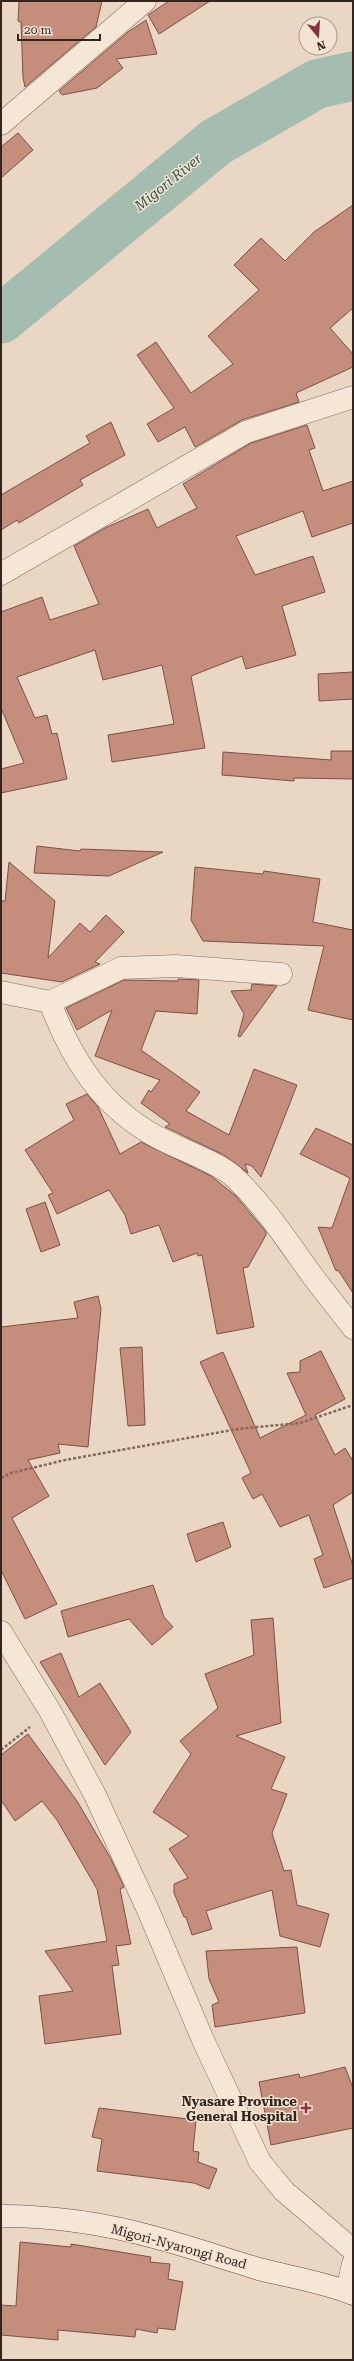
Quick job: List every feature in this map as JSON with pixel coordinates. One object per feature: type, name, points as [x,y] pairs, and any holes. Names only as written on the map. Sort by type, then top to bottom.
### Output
[{"type":"street","points":[[1,124],[145,1]]},
{"type":"street","points":[[1,574],[246,432],[353,397]]},
{"type":"street","points":[[1,992],[50,1002],[121,968],[176,966],[281,974]]},
{"type":"street","points":[[50,1002],[75,1059],[93,1083],[133,1121],[157,1137],[231,1174],[261,1205],[353,1328]]},
{"type":"street","points":[[1,1632],[50,1711],[95,1795],[121,1848],[203,2040],[260,2162],[284,2191],[353,2250]]},
{"type":"street","name":"Migori-Nyarongi Road","points":[[1,2216],[21,2216],[112,2227],[350,2293]]},
{"type":"street","points":[[350,2293],[353,2264]]},
{"type":"path","points":[[1,1478],[11,1472],[65,1460],[238,1429],[300,1423],[353,1405]]},
{"type":"path","points":[[1,1750],[50,1711]]},
{"type":"building","points":[[19,1],[102,1],[96,27],[25,87],[23,78],[21,22],[18,21]]},
{"type":"building","points":[[169,1],[210,1],[159,34],[148,15]]},
{"type":"building","points":[[146,20],[157,54],[116,59],[123,68],[97,88],[62,95],[59,91],[128,32]]},
{"type":"building","points":[[18,133],[33,150],[1,178],[1,147]]},
{"type":"building","points":[[353,205],[353,308],[330,328],[353,354],[353,367],[296,393],[299,402],[242,420],[195,447],[185,427],[158,442],[147,424],[174,408],[137,355],[156,342],[191,393],[233,364],[208,336],[259,290],[234,265],[261,238],[285,261],[314,232]]},
{"type":"building","points":[[111,422],[125,455],[80,480],[83,485],[19,523],[17,520],[1,530],[1,495],[90,443],[86,436]]},
{"type":"building","points":[[307,425],[315,448],[309,450],[323,491],[353,481],[353,523],[312,537],[303,511],[236,536],[255,575],[313,556],[325,592],[282,606],[296,655],[246,669],[242,656],[191,676],[205,748],[112,762],[108,735],[174,724],[162,665],[103,680],[95,650],[17,677],[35,718],[47,715],[52,734],[57,733],[67,779],[1,793],[1,769],[24,763],[1,708],[1,612],[42,597],[50,620],[99,604],[74,546],[105,528],[148,509],[157,528],[197,508],[183,484],[251,443]]},
{"type":"building","points":[[353,672],[353,699],[319,701],[318,674]]},
{"type":"building","points":[[331,751],[353,751],[353,779],[294,778],[294,781],[222,775],[223,752],[331,760]]},
{"type":"building","points":[[37,846],[80,851],[81,849],[163,852],[109,876],[34,873]]},
{"type":"building","points":[[9,862],[55,901],[48,958],[80,923],[90,932],[106,915],[124,932],[95,962],[100,964],[62,982],[1,973],[1,901],[5,901]]},
{"type":"building","points":[[195,867],[263,874],[264,871],[320,879],[313,922],[353,930],[353,1020],[308,1010],[324,946],[203,941],[191,920]]},
{"type":"building","points":[[178,979],[199,980],[197,1014],[156,1011],[141,1050],[200,1092],[186,1111],[229,1135],[254,1069],[297,1085],[261,1177],[252,1166],[245,1164],[248,1173],[224,1155],[165,1127],[170,1124],[141,1103],[149,1090],[151,1092],[160,1080],[95,1056],[112,1010],[77,1030],[66,1008],[124,980],[178,981]]},
{"type":"building","points":[[252,984],[277,986],[240,1037],[238,1036],[244,1014],[231,991],[251,990]]},
{"type":"building","points":[[87,1094],[98,1107],[120,1154],[141,1142],[211,1176],[236,1196],[266,1232],[266,1235],[248,1267],[243,1268],[254,1327],[217,1334],[202,1255],[198,1256],[197,1253],[173,1262],[159,1225],[131,1234],[125,1215],[109,1190],[57,1214],[48,1195],[53,1193],[25,1150],[74,1120],[66,1104]]},
{"type":"building","points":[[316,1128],[353,1145],[353,1293],[338,1270],[336,1271],[318,1227],[332,1228],[350,1178],[300,1154]]},
{"type":"building","points":[[45,1202],[60,1245],[41,1252],[26,1209]]},
{"type":"building","points":[[98,1296],[101,1309],[88,1447],[58,1444],[60,1453],[28,1460],[49,1496],[12,1518],[57,1604],[25,1619],[1,1570],[1,1327],[78,1318],[74,1302]]},
{"type":"building","points":[[142,1347],[145,1425],[128,1426],[120,1348]]},
{"type":"building","points":[[321,1351],[345,1399],[315,1415],[335,1455],[345,1448],[353,1461],[353,1492],[333,1505],[353,1566],[353,1578],[324,1588],[314,1559],[323,1555],[309,1515],[280,1527],[262,1494],[253,1499],[242,1478],[251,1473],[200,1362],[223,1352],[260,1438],[306,1415],[287,1373],[300,1372],[300,1361]]},
{"type":"building","points":[[223,1522],[231,1547],[196,1562],[187,1534]]},
{"type":"building","points":[[153,1585],[164,1617],[173,1627],[152,1645],[129,1619],[68,1637],[61,1611]]},
{"type":"building","points":[[273,1618],[281,1723],[236,1736],[285,1757],[271,1789],[287,1794],[272,1833],[284,1871],[291,1870],[297,1905],[329,1914],[320,1947],[280,1936],[272,1890],[206,1911],[212,1929],[192,1935],[186,1917],[184,1917],[174,1893],[174,1884],[188,1878],[169,1849],[189,1836],[153,1812],[191,1754],[180,1741],[218,1708],[205,1674],[254,1655],[251,1620]]},
{"type":"building","points":[[61,1653],[79,1697],[100,1683],[131,1732],[105,1765],[40,1662]]},
{"type":"building","points":[[28,1734],[77,1801],[111,1859],[124,1887],[120,1889],[131,1944],[116,1946],[119,1965],[112,1966],[121,2034],[45,2044],[39,1996],[73,1991],[45,1951],[107,1941],[97,1889],[57,1820],[42,1801],[15,1821],[1,1800],[1,1755]]},
{"type":"building","points":[[297,1947],[305,2013],[215,2027],[212,2005],[219,2002],[209,1979],[206,1951]]},
{"type":"building","name":"Nyasare Province General Hospital","points":[[345,2067],[353,2088],[353,2128],[271,2145],[259,2082],[299,2074],[300,2078]]},
{"type":"building","points":[[99,2108],[196,2120],[193,2151],[199,2152],[198,2162],[217,2169],[209,2189],[194,2183],[97,2171],[102,2139],[92,2137]]},
{"type":"building","points":[[20,2242],[71,2247],[71,2244],[151,2257],[150,2262],[170,2264],[168,2279],[183,2282],[175,2330],[158,2328],[157,2333],[136,2329],[135,2337],[58,2330],[58,2340],[1,2335],[1,2305],[16,2306]]},
{"type":"waterway","name":"Migori River","points":[[1,319],[216,142],[317,84],[353,76]]},
{"type":"place","name":"Nyasare Province General Hospital","points":[[306,2108]]}]
